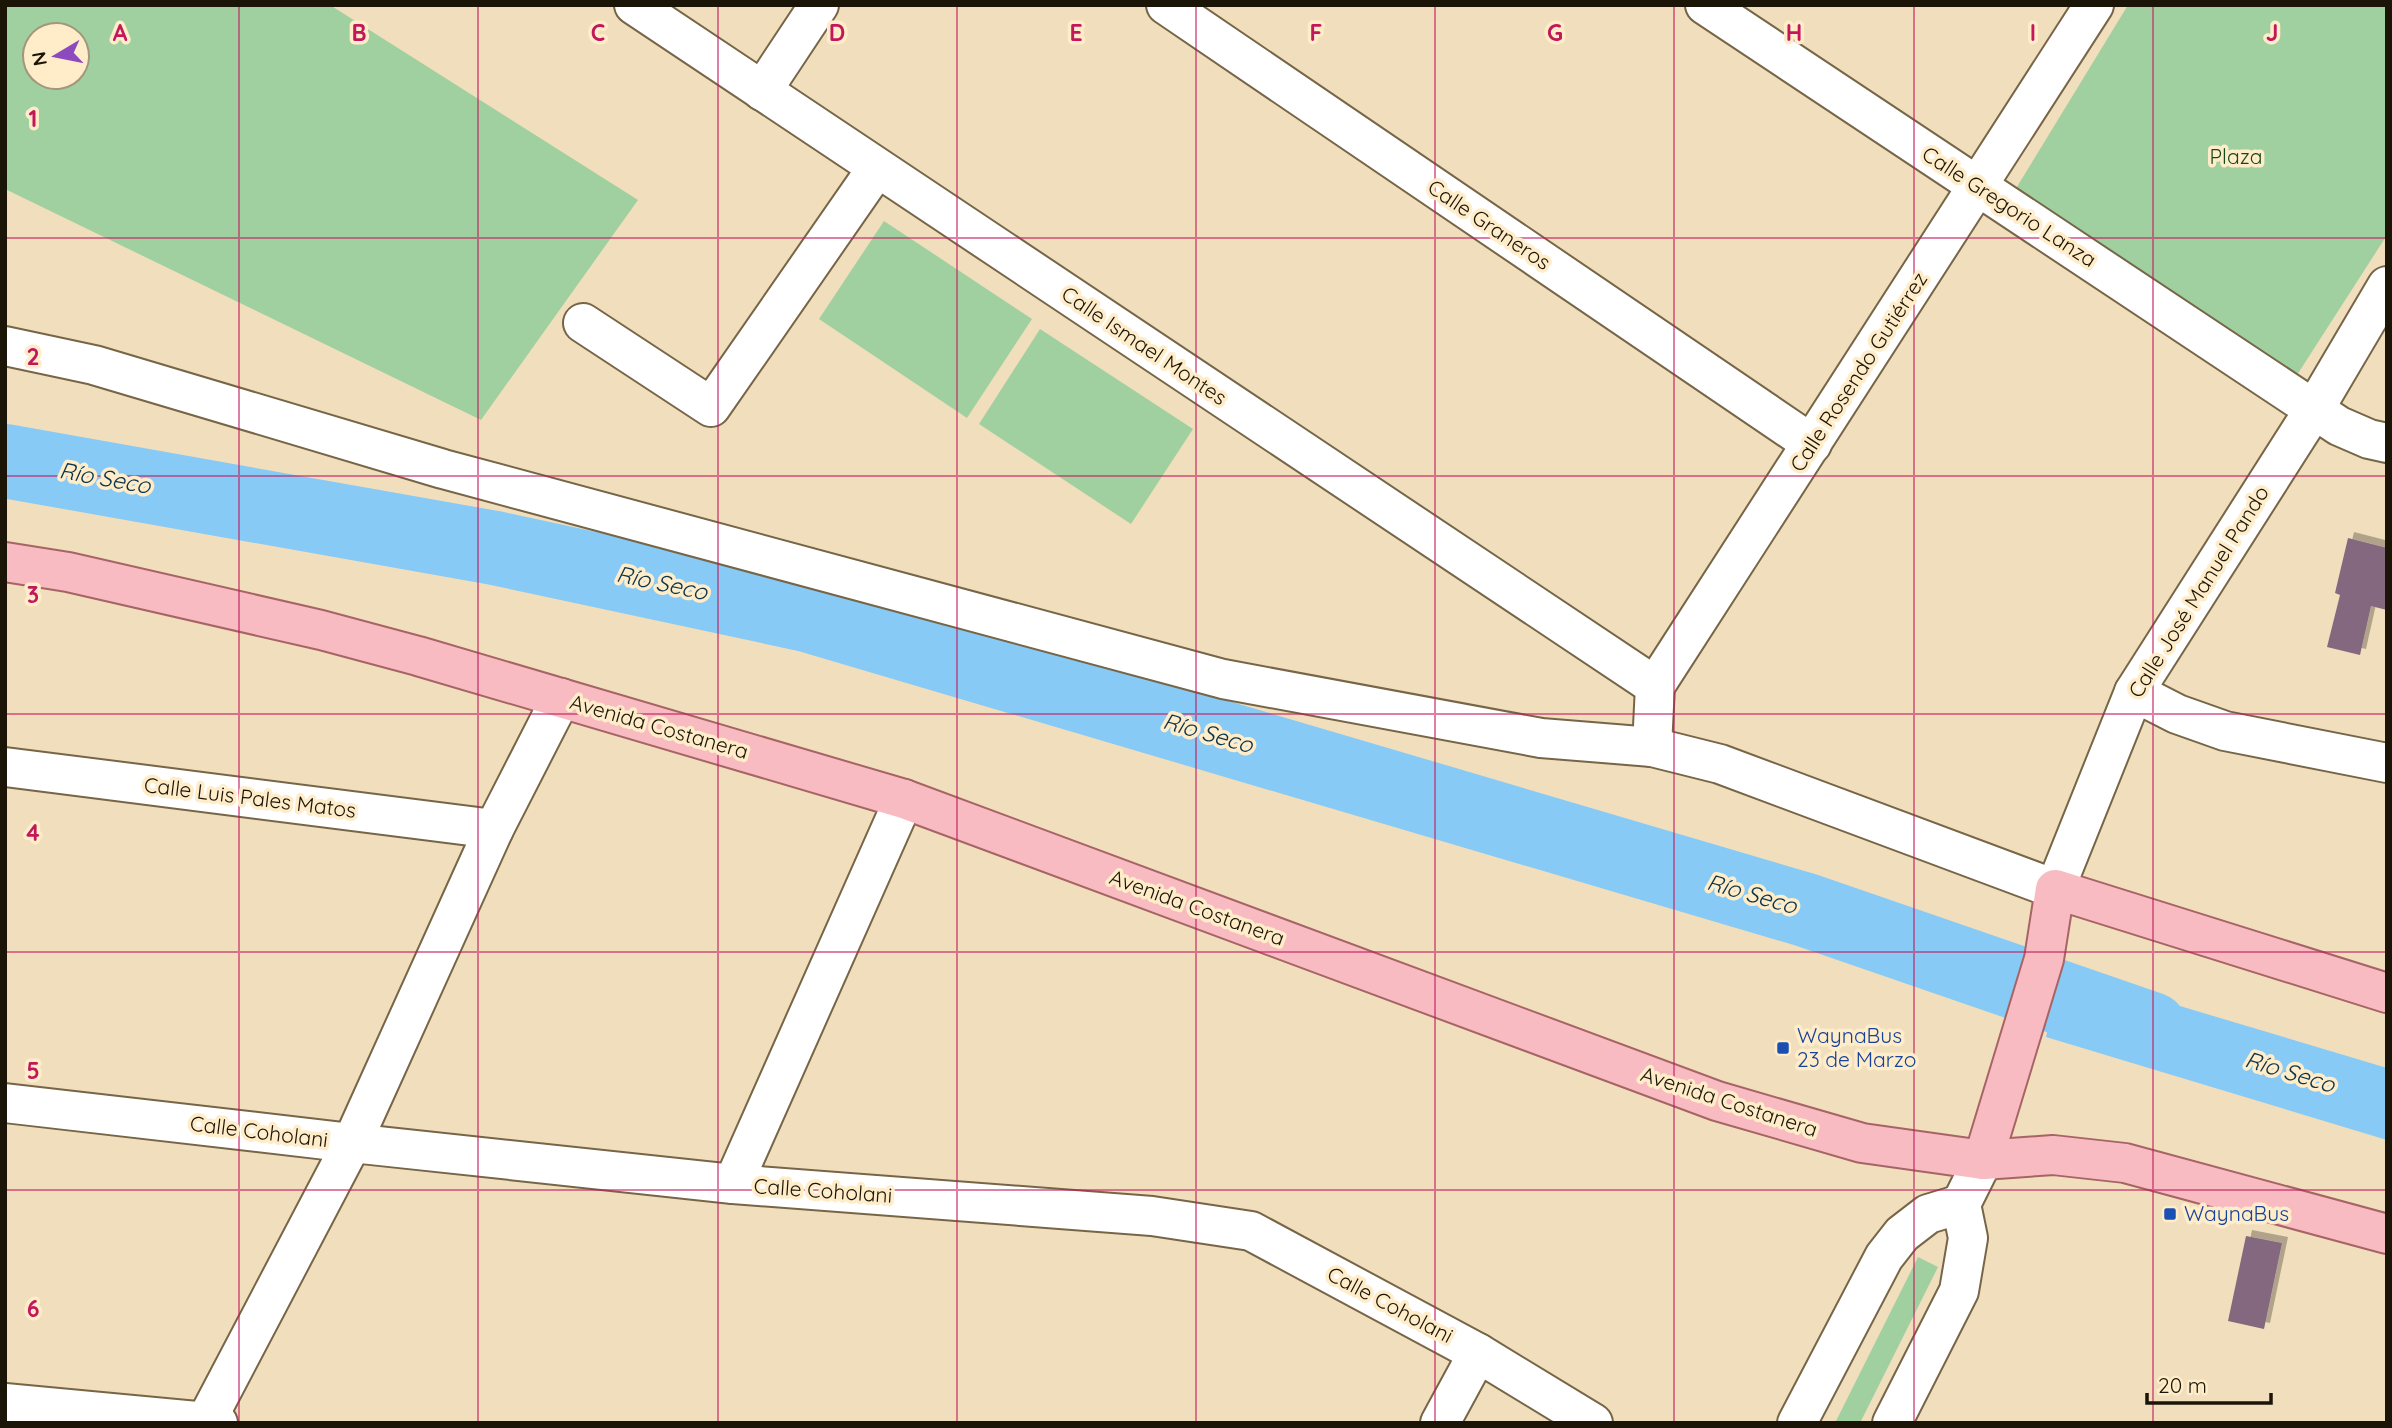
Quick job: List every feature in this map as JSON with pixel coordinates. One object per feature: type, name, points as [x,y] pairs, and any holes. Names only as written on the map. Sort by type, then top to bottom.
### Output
[{"type":"main road","name":"Avenida Costanera","points":[[5,562],[68,572],[321,630],[904,799],[1717,1101],[1862,1143],[1983,1160],[2053,1155],[2125,1163],[2387,1234]]},
{"type":"main road","name":"Calle José Manuel Pando","points":[[1983,1160],[2044,959],[2055,889]]},
{"type":"main road","points":[[2055,889],[2387,993]]},
{"type":"street","name":"Calle Ismael Montes","points":[[634,5],[1656,686]]},
{"type":"street","points":[[762,91],[819,5]]},
{"type":"street","name":"Calle Graneros","points":[[1166,5],[1812,444]]},
{"type":"street","name":"Calle Gregorio Lanza","points":[[1704,5],[2339,426],[2369,439],[2387,443]]},
{"type":"street","name":"Calle Rosendo Gutiérrez","points":[[1653,747],[1656,686],[2094,5]]},
{"type":"street","points":[[583,323],[711,407],[877,168]]},
{"type":"street","name":"Calle José Manuel Pando","points":[[2055,889],[2134,692],[2315,408],[2387,285]]},
{"type":"street","points":[[5,346],[94,365],[443,469],[1223,679],[1541,738],[1653,747],[1720,764],[2055,889]]},
{"type":"street","points":[[2134,692],[2177,714],[2225,731],[2387,763]]},
{"type":"street","points":[[5,1404],[210,1422],[352,1143],[494,829],[561,698]]},
{"type":"street","name":"Calle Luis Pales Matos","points":[[5,767],[494,829]]},
{"type":"street","points":[[733,1184],[904,799]]},
{"type":"street","name":"Calle Coholani","points":[[5,1102],[733,1184],[1152,1216],[1251,1231],[1478,1353],[1594,1423]]},
{"type":"street","points":[[1892,1423],[1959,1291],[1968,1238],[1961,1203],[1983,1160]]},
{"type":"street","points":[[1797,1423],[1884,1256],[1902,1234],[1928,1214],[1961,1203]]},
{"type":"street","points":[[1440,1423],[1478,1353]]},
{"type":"green space","points":[[5,5],[330,5],[638,200],[481,420],[5,189]]},
{"type":"green space","name":"Plaza","points":[[2128,5],[2387,5],[2387,235],[2297,375],[2012,195]]},
{"type":"green space","points":[[884,221],[1032,319],[967,418],[819,319]]},
{"type":"green space","points":[[1040,329],[1193,429],[1131,524],[979,424]]},
{"type":"green space","points":[[1918,1257],[1938,1267],[1860,1423],[1835,1423]]},
{"type":"water","name":"Río Seco","points":[[2063,971],[2387,1068],[2387,1140],[2046,1037]]},
{"type":"building","points":[[2348,538],[2387,548],[2387,610],[2371,606],[2360,655],[2327,647],[2340,595],[2335,593]]},
{"type":"building","points":[[2246,1236],[2282,1243],[2264,1329],[2228,1321]]},
{"type":"waterway","name":"Río Seco","points":[[5,461],[495,548],[807,615],[1806,910],[2151,1029]]},
{"type":"place","name":"WaynaBus 23 de Marzo","points":[[1783,1048]]},
{"type":"place","name":"WaynaBus","points":[[2170,1214]]}]
